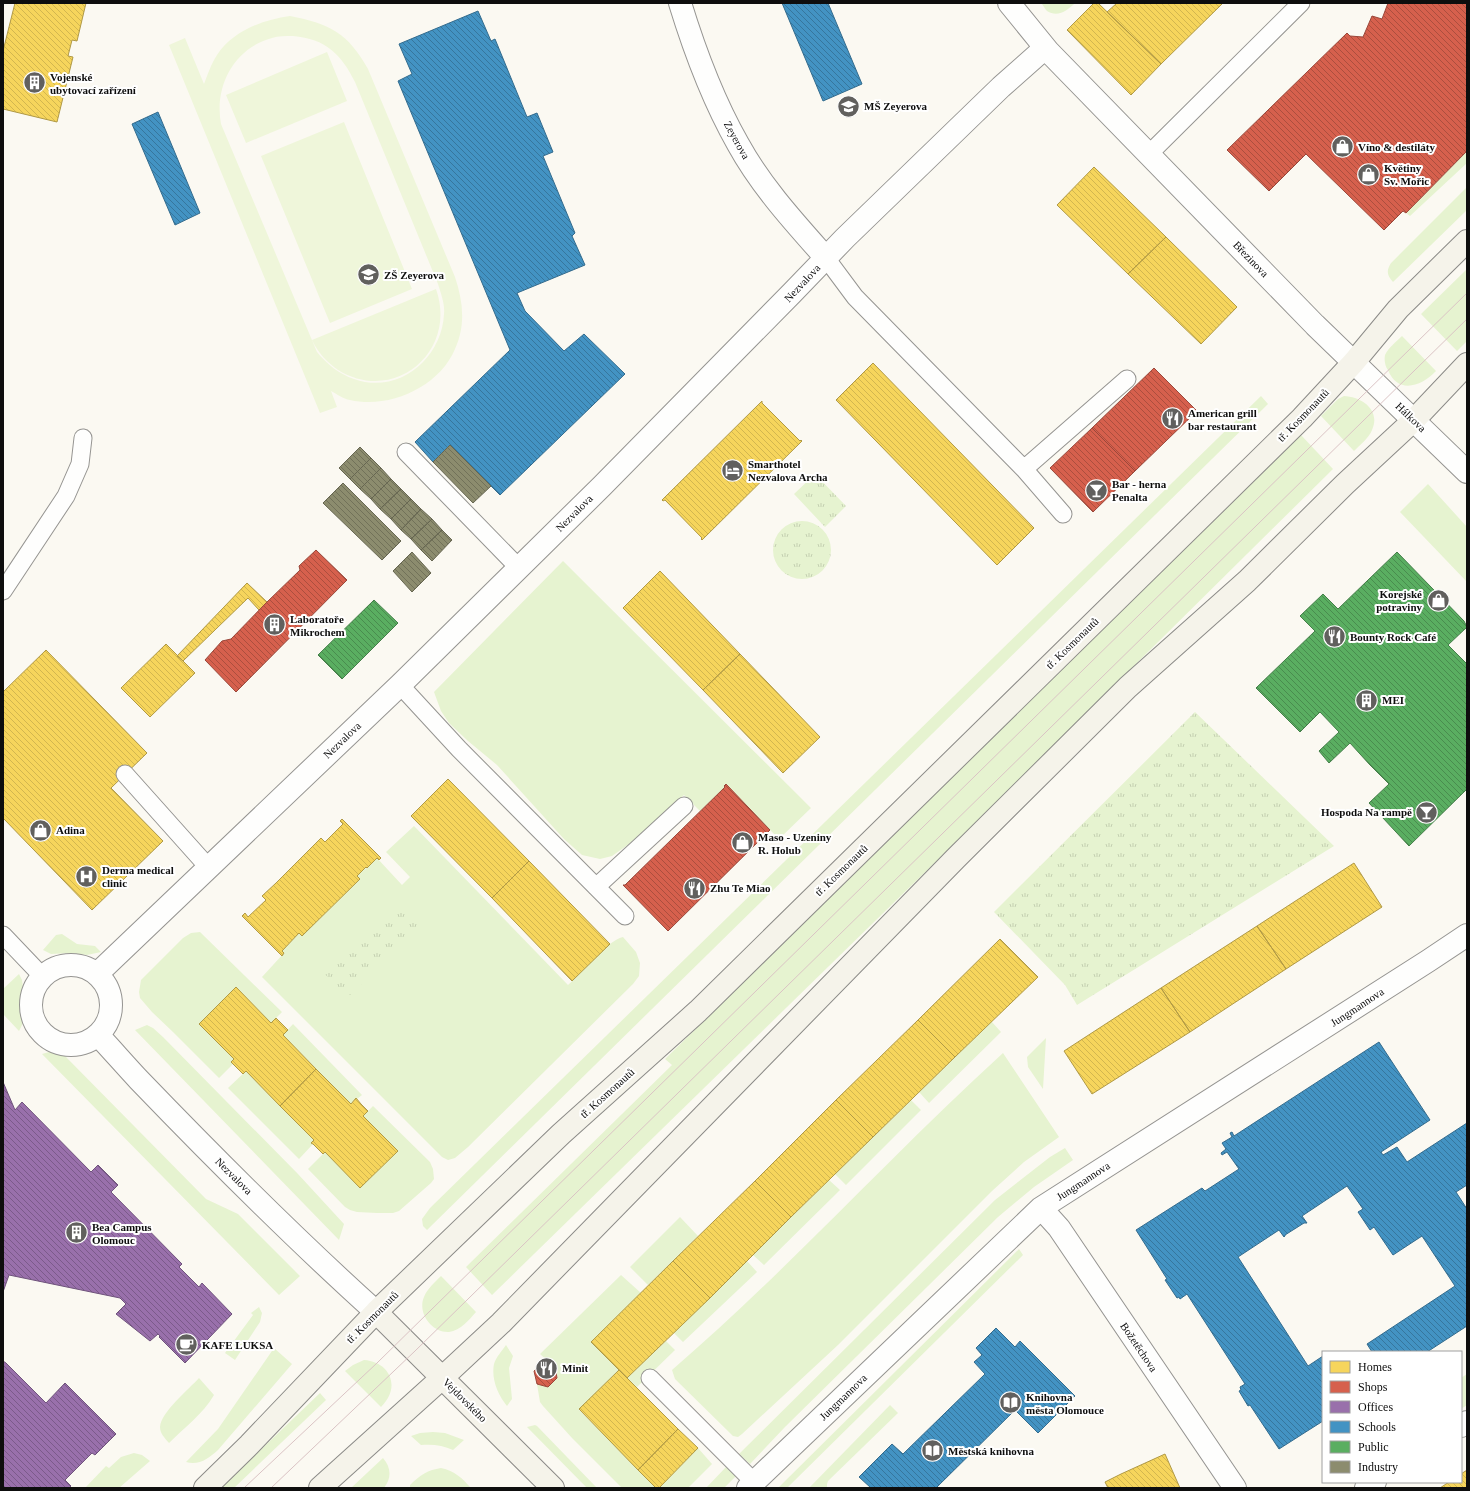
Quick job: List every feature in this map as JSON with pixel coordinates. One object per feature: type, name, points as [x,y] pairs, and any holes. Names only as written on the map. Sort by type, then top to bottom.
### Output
[{"type":"street","name":"Zeyerova","points":[[680,3],[693,44],[703,69],[722,114],[738,145],[758,176],[826,258]]},
{"type":"street","name":"Březinova","points":[[1009,3],[1045,48],[1315,325],[1354,362]]},
{"type":"street","name":"Nezvalova","points":[[97,974],[400,685],[519,568],[826,258],[1001,87],[1045,48]]},
{"type":"street","name":"tř. Kosmonautů","points":[[205,1488],[249,1445],[376,1312],[561,1134],[698,1010],[1296,423],[1354,362],[1398,309],[1467,241]]},
{"type":"street","name":"Hálkova","points":[[1354,362],[1467,472]]},
{"type":"street","points":[[320,1488],[442,1378],[501,1322],[956,858],[1117,698],[1247,581],[1345,484],[1414,420],[1467,364]]},
{"type":"street","name":"Jungmannova","points":[[751,1485],[1041,1208],[1421,966],[1467,935]]},
{"type":"street","points":[[74,965],[86,968],[97,974],[106,984],[110,995],[111,1008],[108,1021],[98,1035],[79,1045],[65,1045],[52,1040],[42,1032],[34,1021],[31,1007],[33,994],[39,981],[49,972],[62,966],[74,965]]},
{"type":"street","name":"Nezvalova","points":[[98,1035],[203,1145],[315,1256],[376,1312]]},
{"type":"street","name":"Božetěchova","points":[[1041,1208],[1059,1228],[1235,1488]]},
{"type":"street","name":"Vejdovského","points":[[376,1312],[553,1488]]},
{"type":"lane","points":[[1149,154],[1300,3]]},
{"type":"lane","points":[[826,258],[855,297],[1024,469],[1063,514]]},
{"type":"lane","points":[[1024,469],[1127,379]]},
{"type":"lane","points":[[3,591],[66,496],[80,464],[83,438]]},
{"type":"lane","points":[[406,452],[519,568]]},
{"type":"lane","points":[[400,685],[459,749],[625,916]]},
{"type":"lane","points":[[125,774],[209,868]]},
{"type":"lane","points":[[596,887],[684,806]]},
{"type":"lane","points":[[3,935],[43,977]]},
{"type":"lane","points":[[650,1378],[751,1485]]},
{"type":"green space","points":[[1041,3],[1075,3],[1066,10],[1055,14],[1047,11]]},
{"type":"green space","points":[[290,16],[327,27],[345,39],[361,57],[368,69],[455,277],[460,295],[462,322],[461,331],[455,349],[448,362],[437,374],[412,392],[397,398],[365,402],[342,398],[331,391],[337,407],[320,413],[169,45],[185,38],[204,84],[215,58],[231,39],[249,28],[269,20]],"holes":[[[279,36],[305,38],[323,44],[331,50],[338,56],[350,72],[438,284],[444,306],[441,330],[435,345],[426,359],[415,369],[401,377],[386,382],[370,383],[349,377],[325,361],[317,352],[221,124],[221,96],[224,83],[237,60],[247,50],[272,38]]]},
{"type":"green space","points":[[327,52],[347,101],[246,143],[226,95]]},
{"type":"green space","points":[[344,122],[412,289],[330,323],[261,156]]},
{"type":"green space","points":[[1467,151],[1467,163],[1410,216],[1406,213]]},
{"type":"green space","points":[[1467,187],[1467,210],[1393,282],[1388,273],[1388,268],[1391,263]]},
{"type":"green space","points":[[1467,269],[1467,341],[1457,351],[1421,314]]},
{"type":"green space","points":[[436,289],[440,312],[438,333],[430,351],[417,366],[400,376],[380,381],[359,379],[334,367],[314,345],[312,340]]},
{"type":"green space","points":[[1402,336],[1436,371],[1424,381],[1410,386],[1398,383],[1392,378],[1385,365],[1386,352]]},
{"type":"green space","points":[[1261,396],[1268,404],[427,1230],[423,1226],[422,1219],[430,1208]]},
{"type":"green space","points":[[1344,396],[1363,402],[1372,411],[1374,416],[1374,423],[1371,433],[1354,451],[1321,416],[1338,399]]},
{"type":"green space","points":[[1301,435],[1333,469],[955,843],[492,1295],[466,1267],[672,1065],[665,1059]]},
{"type":"green space","points":[[815,474],[846,506],[825,527],[794,494]]},
{"type":"green space","points":[[1428,484],[1467,527],[1467,582],[1400,512]]},
{"type":"green space","points":[[796,521],[808,521],[823,529],[831,544],[831,556],[823,571],[808,579],[796,579],[781,571],[773,556],[773,544],[781,529]]},
{"type":"green space","points":[[563,561],[811,808],[779,839],[725,784],[725,787],[700,811],[684,795],[629,844],[612,856],[600,859],[582,855],[564,839],[497,765],[449,723],[441,711],[434,692]]},
{"type":"green space","points":[[1195,712],[1334,846],[1077,1005],[1065,985],[994,912]]},
{"type":"green space","points":[[414,826],[568,985],[609,944],[623,937],[636,952],[640,963],[639,976],[633,984],[468,1147],[455,1158],[448,1160],[442,1157],[262,977],[284,953],[282,951],[299,933],[302,936],[360,879],[357,876],[377,858],[402,885],[410,877],[386,852]]},
{"type":"green space","points":[[402,902],[423,925],[347,998],[325,974]]},
{"type":"green space","points":[[200,932],[282,1012],[271,1023],[236,987],[199,1024],[234,1059],[233,1064],[219,1078],[152,1012],[140,998],[139,992],[141,980],[183,938],[191,933]]},
{"type":"green space","points":[[62,934],[77,944],[95,946],[101,952],[87,955],[71,953],[51,954],[43,950],[56,935]]},
{"type":"green space","points":[[19,974],[22,980],[23,988],[21,1000],[24,1021],[19,1031],[3,1014],[3,989]]},
{"type":"green space","points":[[991,1021],[1001,1032],[929,1103],[919,1092]]},
{"type":"green space","points":[[293,1024],[362,1095],[351,1104],[283,1035]]},
{"type":"green space","points":[[147,1025],[163,1037],[298,1174],[344,1224],[339,1240],[135,1030]]},
{"type":"green space","points":[[1046,1038],[1043,1089],[1028,1067],[1027,1057]]},
{"type":"green space","points":[[49,1052],[60,1052],[65,1056],[206,1199],[238,1214],[300,1276],[279,1295],[42,1054]]},
{"type":"green space","points":[[1003,1053],[1059,1137],[1024,1162],[992,1191],[838,1345],[742,1434],[738,1437],[733,1436],[675,1379],[672,1370],[757,1293],[961,1092]]},
{"type":"green space","points":[[246,1071],[314,1140],[312,1143],[313,1144],[299,1159],[228,1088]]},
{"type":"green space","points":[[911,1100],[921,1110],[846,1185],[835,1174]]},
{"type":"green space","points":[[373,1106],[430,1162],[433,1169],[434,1179],[431,1183],[399,1211],[393,1213],[357,1212],[350,1210],[345,1207],[308,1169],[325,1152],[361,1187],[397,1151],[363,1116]]},
{"type":"green space","points":[[1065,1148],[1073,1160],[1034,1187],[998,1217],[785,1427],[750,1464],[739,1454],[995,1200],[1050,1157]]},
{"type":"green space","points":[[829,1180],[840,1190],[764,1265],[753,1255]]},
{"type":"green space","points":[[680,1217],[698,1236],[648,1285],[630,1267]]},
{"type":"green space","points":[[1019,1249],[1023,1255],[787,1488],[778,1488]]},
{"type":"green space","points":[[747,1261],[757,1272],[683,1342],[674,1333]]},
{"type":"green space","points":[[621,1275],[641,1293],[591,1342],[619,1370],[579,1410],[656,1488],[622,1488],[572,1438],[543,1406],[540,1402],[537,1384],[548,1387],[557,1378],[555,1366],[548,1363],[549,1362],[540,1354]]},
{"type":"green space","points":[[441,1276],[476,1312],[461,1327],[449,1332],[432,1326],[424,1315],[422,1303],[425,1294]]},
{"type":"green space","points":[[259,1307],[262,1313],[260,1322],[235,1360],[225,1353],[253,1315],[251,1313]]},
{"type":"green space","points":[[666,1341],[675,1350],[637,1387],[627,1378]]},
{"type":"green space","points":[[506,1345],[513,1356],[509,1368],[512,1399],[507,1406],[494,1381],[493,1370],[496,1359]]},
{"type":"green space","points":[[274,1348],[292,1364],[218,1450],[199,1462],[186,1462],[218,1429]]},
{"type":"green space","points":[[364,1360],[381,1366],[387,1371],[390,1377],[392,1384],[391,1392],[381,1407],[345,1371]]},
{"type":"green space","points":[[1467,1374],[1467,1405],[1462,1408],[1462,1377]]},
{"type":"green space","points":[[199,1378],[214,1395],[199,1415],[169,1443],[161,1432],[160,1427],[162,1421],[170,1408]]},
{"type":"green space","points":[[320,1393],[326,1400],[234,1488],[221,1488]]},
{"type":"green space","points":[[890,1405],[898,1413],[828,1481],[827,1488],[809,1488]]},
{"type":"green space","points":[[535,1425],[597,1488],[587,1488],[527,1427]]},
{"type":"green space","points":[[420,1433],[445,1433],[464,1440],[453,1450],[437,1445],[421,1445],[411,1436]]},
{"type":"green space","points":[[698,1448],[712,1464],[688,1488],[659,1488]]},
{"type":"green space","points":[[134,1453],[142,1455],[150,1461],[119,1488],[85,1488],[106,1466],[109,1468],[121,1457]]},
{"type":"green space","points":[[383,1458],[388,1465],[390,1473],[387,1484],[384,1488],[351,1488]]},
{"type":"green space","points":[[726,1467],[736,1476],[724,1488],[706,1488]]},
{"type":"green space","points":[[441,1468],[458,1475],[471,1488],[410,1488],[410,1485],[421,1476],[432,1470]]},
{"type":"building: Homes","name":"Vojenské ubytovací zařízení","points":[[15,3],[86,3],[77,41],[72,40],[68,56],[73,57],[57,122],[3,109],[3,51]]},
{"type":"building: Homes","points":[[1094,3],[1098,3],[1161,64],[1131,95],[1067,30]]},
{"type":"building: Homes","points":[[1117,3],[1223,3],[1161,64],[1107,12]]},
{"type":"building: Homes","points":[[1094,167],[1166,237],[1128,274],[1057,205]]},
{"type":"building: Homes","points":[[1166,237],[1237,307],[1201,344],[1128,274]]},
{"type":"building: Homes","points":[[873,363],[1034,528],[997,565],[836,400]]},
{"type":"building: Homes","name":"Smarthotel Nezvalova Archa","points":[[762,401],[762,403],[800,441],[802,441],[702,540],[702,538],[665,500],[662,500]]},
{"type":"building: Homes","points":[[660,571],[740,654],[703,690],[623,608]]},
{"type":"building: Homes","points":[[247,583],[267,602],[259,610],[248,598],[183,661],[177,656]]},
{"type":"building: Homes","points":[[166,644],[195,673],[150,717],[121,688]]},
{"type":"building: Homes","points":[[46,650],[147,753],[111,788],[163,841],[92,910],[3,818],[3,692]]},
{"type":"building: Homes","points":[[740,654],[820,737],[783,773],[703,690]]},
{"type":"building: Homes","points":[[448,779],[529,861],[492,898],[411,816]]},
{"type":"building: Homes","points":[[342,819],[381,858],[379,860],[377,858],[367,868],[366,867],[357,876],[360,879],[302,936],[299,933],[282,951],[284,953],[282,956],[242,916],[245,913],[248,917],[266,900],[262,896],[321,838],[325,842],[343,824],[340,821]]},
{"type":"building: Homes","points":[[529,861],[610,944],[572,981],[492,898]]},
{"type":"building: Homes","points":[[1354,863],[1382,907],[1286,969],[1257,926]]},
{"type":"building: Homes","points":[[1257,926],[1286,969],[1190,1032],[1161,988]]},
{"type":"building: Homes","points":[[1000,939],[1038,977],[955,1057],[918,1020]]},
{"type":"building: Homes","points":[[236,987],[271,1023],[276,1018],[288,1030],[283,1035],[316,1069],[280,1106],[246,1071],[243,1074],[231,1062],[234,1059],[199,1024]]},
{"type":"building: Homes","points":[[1161,988],[1190,1032],[1092,1094],[1064,1051]]},
{"type":"building: Homes","points":[[918,1020],[955,1057],[873,1137],[836,1100]]},
{"type":"building: Homes","points":[[316,1069],[351,1104],[356,1098],[368,1111],[363,1116],[398,1151],[360,1188],[325,1152],[323,1154],[311,1143],[314,1140],[280,1106]]},
{"type":"building: Homes","points":[[836,1100],[873,1137],[791,1217],[755,1181]]},
{"type":"building: Homes","points":[[755,1181],[791,1217],[710,1298],[673,1261]]},
{"type":"building: Homes","points":[[673,1261],[710,1298],[627,1378],[591,1342]]},
{"type":"building: Homes","points":[[619,1370],[678,1429],[638,1470],[579,1409]]},
{"type":"building: Homes","points":[[678,1429],[698,1448],[659,1488],[656,1488],[638,1470]]},
{"type":"building: Homes","points":[[1165,1454],[1180,1488],[1108,1488],[1105,1482]]},
{"type":"building: Homes","points":[[1467,1470],[1467,1488],[1440,1488],[1448,1483],[1462,1483],[1462,1473]]},
{"type":"building: Shops","points":[[1388,3],[1467,3],[1467,151],[1406,213],[1403,211],[1384,230],[1306,154],[1269,191],[1227,150],[1347,33],[1350,36],[1363,37],[1372,16],[1382,19]]},
{"type":"building: Shops","points":[[1154,368],[1197,411],[1135,471],[1092,428]]},
{"type":"building: Shops","points":[[1092,428],[1135,471],[1093,512],[1050,468]]},
{"type":"building: Shops","name":"Laboratoře Mikrochem","points":[[316,550],[347,580],[236,692],[205,660],[222,641],[231,639],[300,570],[299,566]]},
{"type":"building: Shops","points":[[726,784],[770,830],[668,931],[623,885],[625,885],[725,787],[724,786]]},
{"type":"building: Shops","points":[[544,1362],[555,1366],[557,1378],[548,1387],[537,1384],[534,1371]]},
{"type":"building: Offices","name":"Bea Campus Olomouc","points":[[3,1082],[15,1110],[22,1102],[91,1172],[98,1165],[118,1185],[111,1192],[182,1264],[179,1267],[199,1287],[202,1283],[232,1314],[185,1363],[159,1337],[160,1336],[158,1334],[150,1341],[116,1314],[126,1304],[120,1298],[9,1275],[3,1292]]},
{"type":"building: Offices","points":[[3,1361],[46,1403],[65,1383],[116,1434],[95,1455],[92,1453],[65,1480],[71,1486],[69,1488],[3,1488]]},
{"type":"building: Schools","points":[[782,3],[828,3],[862,84],[823,101]]},
{"type":"building: Schools","points":[[478,11],[491,41],[495,39],[527,117],[537,113],[553,152],[543,156],[575,233],[572,236],[585,265],[517,293],[525,311],[564,351],[584,334],[625,374],[500,495],[450,445],[433,462],[415,442],[510,350],[398,81],[412,74],[399,44]]},
{"type":"building: Schools","points":[[158,112],[200,213],[175,225],[132,124]]},
{"type":"building: Schools","points":[[1379,1042],[1430,1120],[1381,1152],[1383,1155],[1397,1147],[1407,1162],[1467,1123],[1467,1185],[1456,1192],[1467,1209],[1467,1326],[1429,1351],[1371,1351],[1367,1344],[1455,1286],[1422,1236],[1393,1255],[1374,1227],[1370,1230],[1358,1212],[1363,1209],[1347,1186],[1302,1216],[1307,1223],[1304,1223],[1284,1237],[1279,1230],[1238,1257],[1308,1366],[1322,1357],[1322,1422],[1279,1449],[1239,1391],[1241,1390],[1240,1387],[1245,1384],[1187,1294],[1180,1299],[1179,1297],[1177,1298],[1165,1280],[1167,1279],[1136,1230],[1202,1188],[1205,1191],[1239,1169],[1227,1152],[1222,1155],[1221,1153],[1226,1149],[1222,1143],[1232,1137],[1230,1133],[1232,1132],[1234,1136]]},
{"type":"building: Schools","name":"Knihovna města Olomouce","points":[[996,1328],[1015,1347],[1020,1341],[1075,1396],[1038,1433],[1015,1410],[936,1488],[871,1488],[859,1477],[892,1444],[903,1454],[985,1374],[974,1362],[982,1355],[976,1348]]},
{"type":"building: Public","name":"MEI","points":[[1397,552],[1464,621],[1467,627],[1448,645],[1467,664],[1467,789],[1409,846],[1369,803],[1389,784],[1350,743],[1329,763],[1319,751],[1339,732],[1320,712],[1300,732],[1256,688],[1315,631],[1300,616],[1323,594],[1338,609]]},
{"type":"building: Public","points":[[374,600],[398,623],[342,679],[318,655]]},
{"type":"building: Industry","points":[[450,445],[491,486],[473,503],[433,462]]},
{"type":"building: Industry","points":[[360,447],[371,458],[350,479],[339,468]]},
{"type":"building: Industry","points":[[371,458],[381,468],[360,489],[350,479]]},
{"type":"building: Industry","points":[[381,468],[391,479],[371,499],[360,489]]},
{"type":"building: Industry","points":[[391,479],[401,489],[380,509],[371,499]]},
{"type":"building: Industry","points":[[343,483],[401,541],[382,560],[323,503]]},
{"type":"building: Industry","points":[[401,489],[411,499],[391,519],[380,509]]},
{"type":"building: Industry","points":[[411,499],[421,509],[401,530],[391,519]]},
{"type":"building: Industry","points":[[421,509],[432,519],[411,539],[401,530]]},
{"type":"building: Industry","points":[[432,519],[442,530],[421,550],[411,539]]},
{"type":"building: Industry","points":[[442,530],[452,540],[432,561],[421,550]]},
{"type":"building: Industry","points":[[412,552],[431,573],[412,592],[393,571]]},
{"type":"tram line","points":[[244,1488],[377,1363],[1467,293]]},
{"type":"tram line","points":[[271,1488],[415,1351],[1467,319]]},
{"type":"place","name":"Vojenské ubytovací zařízení","points":[[35,83]]},
{"type":"place","name":"MŠ Zeyerova","points":[[848,106]]},
{"type":"place","name":"Víno & destiláty","points":[[1342,147]]},
{"type":"place","name":"Květiny Sv. Mořic","points":[[1368,174]]},
{"type":"place","name":"ZŠ Zeyerova","points":[[369,275]]},
{"type":"place","name":"American grill bar restaurant","points":[[1172,419]]},
{"type":"place","name":"Smarthotel Nezvalova Archa","points":[[732,470]]},
{"type":"place","name":"Bar - herna Penalta","points":[[1096,490]]},
{"type":"place","name":"Korejské potraviny","points":[[1438,600]]},
{"type":"place","name":"Laboratoře Mikrochem","points":[[274,625]]},
{"type":"place","name":"Bounty Rock Café","points":[[1334,637]]},
{"type":"place","name":"MEI","points":[[1367,700]]},
{"type":"place","name":"Hospoda Na rampě","points":[[1427,812]]},
{"type":"place","name":"Adina","points":[[41,830]]},
{"type":"place","name":"Maso - Uzeniny R. Holub","points":[[743,843]]},
{"type":"place","name":"Derma medical clinic","points":[[86,876]]},
{"type":"place","name":"Zhu Te Miao","points":[[694,888]]},
{"type":"place","name":"Bea Campus Olomouc","points":[[77,1233]]},
{"type":"place","name":"KAFE LUKSA","points":[[187,1345]]},
{"type":"place","name":"Minit","points":[[546,1368]]},
{"type":"place","name":"Knihovna města Olomouce","points":[[1011,1403]]},
{"type":"place","name":"Městská knihovna","points":[[933,1451]]}]
